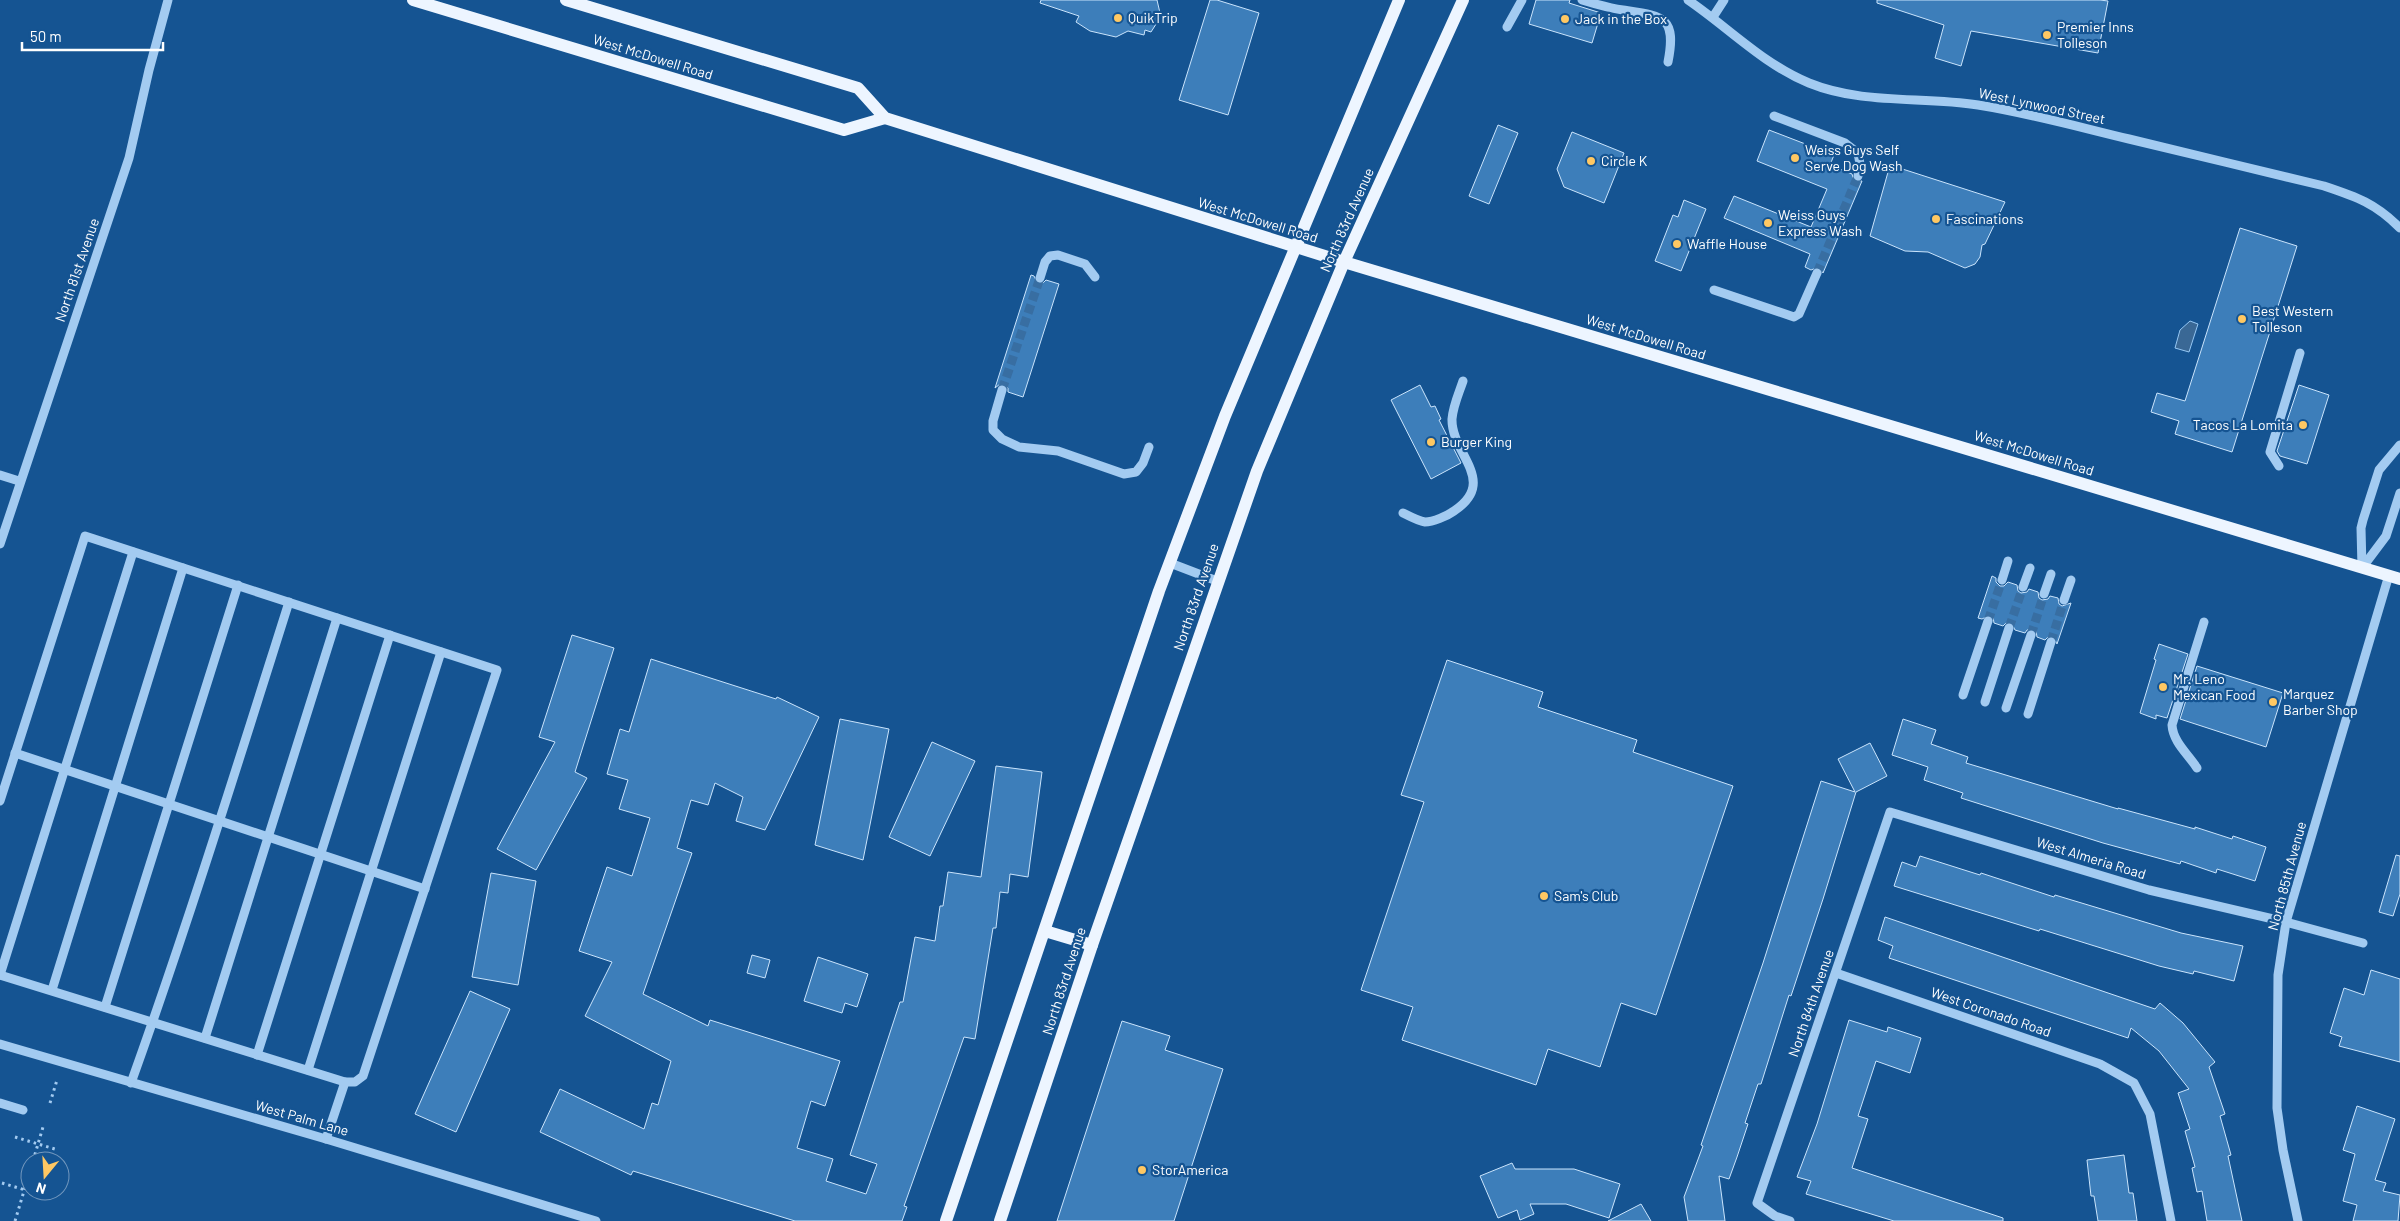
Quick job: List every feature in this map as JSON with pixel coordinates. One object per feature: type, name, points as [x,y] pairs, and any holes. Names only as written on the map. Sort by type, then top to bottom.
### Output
[{"type":"main road","name":"West McDowell Road","points":[[413,0],[844,130],[884,118],[1344,262],[2395,577]]},
{"type":"main road","points":[[566,0],[858,88],[884,118]]},
{"type":"main road","points":[[946,1221],[1170,563],[1222,424],[1399,0]]},
{"type":"main road","name":"North 83rd Avenue","points":[[1000,1221],[1092,945],[1217,581],[1257,471],[1344,262],[1463,0]]},
{"type":"main road","points":[[1045,930],[1092,945]]},
{"type":"street","name":"North 81st Avenue","points":[[0,544],[5,512],[19,481],[129,158],[149,70],[168,0]]},
{"type":"street","points":[[1507,27],[1522,0]]},
{"type":"street","points":[[1582,0],[1622,10],[1651,14],[1663,20],[1669,29],[1672,43],[1668,62]]},
{"type":"street","name":"West Lynwood Street","points":[[1688,0],[1776,66],[1809,83],[1842,94],[1976,104],[2089,129],[2324,186],[2358,197],[2382,210],[2400,228]]},
{"type":"street","points":[[1713,17],[1724,0]]},
{"type":"street","points":[[1774,116],[1845,143],[1858,153],[1860,164],[1858,176]]},
{"type":"street","points":[[1040,278],[1045,262],[1050,256],[1058,255],[1085,264],[1095,277]]},
{"type":"street","points":[[1714,290],[1788,317],[1794,317],[1799,314],[1817,272]]},
{"type":"street","points":[[2278,466],[2270,452],[2300,353]]},
{"type":"street","points":[[1403,513],[1425,522],[1448,515],[1465,504],[1473,485],[1473,474],[1453,424],[1454,409],[1463,382]]},
{"type":"street","points":[[1002,390],[993,421],[993,430],[1002,439],[1019,448],[1058,451],[1124,474],[1136,472],[1143,463],[1149,448]]},
{"type":"street","points":[[2362,568],[2361,528],[2363,520],[2379,470],[2400,449]]},
{"type":"street","points":[[0,475],[19,481]]},
{"type":"street","points":[[2362,568],[2386,536],[2400,493]]},
{"type":"street","points":[[0,801],[85,536],[497,670],[363,1076],[354,1082],[345,1082],[0,975],[134,552]]},
{"type":"street","points":[[2002,580],[2008,561]]},
{"type":"street","points":[[1170,563],[1217,581]]},
{"type":"street","points":[[52,990],[183,568]]},
{"type":"street","points":[[2023,587],[2030,568]]},
{"type":"street","points":[[2044,594],[2051,574]]},
{"type":"street","name":"North 85th Avenue","points":[[2298,1221],[2283,1150],[2277,1108],[2278,974],[2286,922],[2395,577]]},
{"type":"street","points":[[2064,600],[2070,580]]},
{"type":"street","points":[[105,1007],[238,585]]},
{"type":"street","points":[[131,1083],[154,1022],[289,602]]},
{"type":"street","points":[[205,1038],[270,837],[337,618]]},
{"type":"street","points":[[1963,694],[1988,621]]},
{"type":"street","points":[[2197,768],[2184,749],[2176,742],[2172,734],[2172,725],[2204,622]]},
{"type":"street","points":[[1985,702],[2009,628]]},
{"type":"street","points":[[257,1054],[390,635]]},
{"type":"street","points":[[2006,708],[2031,635]]},
{"type":"street","points":[[2028,714],[2050,642]]},
{"type":"street","points":[[308,1070],[440,652]]},
{"type":"street","points":[[15,753],[425,889]]},
{"type":"street","name":"West Almeria Road","points":[[1890,812],[2149,890],[2286,922],[2363,943]]},
{"type":"street","name":"North 84th Avenue","points":[[1790,1221],[1776,1216],[1757,1203],[1890,812]]},
{"type":"street","name":"West Coronado Road","points":[[1836,973],[2100,1064],[2134,1083],[2150,1114],[2171,1221]]},
{"type":"street","name":"West Palm Lane","points":[[0,1044],[326,1138],[596,1221]]},
{"type":"street","points":[[326,1138],[345,1082]]},
{"type":"street","points":[[0,1103],[23,1110]]},
{"type":"path","points":[[50,1103],[57,1080]]},
{"type":"path","points":[[36,1151],[43,1127]]},
{"type":"path","points":[[15,1137],[58,1150]]},
{"type":"path","points":[[2,1183],[20,1188]]},
{"type":"path","points":[[15,1221],[21,1201]]},
{"type":"water","points":[[2190,321],[2198,324],[2189,352],[2175,348],[2180,330]]},
{"type":"building","name":"QuikTrip","points":[[1041,0],[1157,0],[1160,13],[1158,21],[1151,32],[1145,30],[1144,35],[1128,31],[1116,37],[1090,31],[1076,22],[1079,16],[1040,3]]},
{"type":"building","name":"QuikTrip","points":[[1210,0],[1217,0],[1259,13],[1228,115],[1179,100]]},
{"type":"building","name":"Jack in the Box","points":[[1536,0],[1570,0],[1569,3],[1601,13],[1592,43],[1529,24]]},
{"type":"building","name":"Premier Inns Tolleson","points":[[1877,0],[2108,1],[2098,53],[1971,31],[1961,66],[1935,58],[1944,25],[1877,3]]},
{"type":"building","points":[[1498,125],[1518,133],[1489,204],[1469,196]]},
{"type":"building","name":"Weiss Guys Express Wash","points":[[1769,130],[1834,155],[1830,165],[1852,174],[1854,181],[1862,181],[1823,273],[1819,267],[1811,270],[1805,267],[1810,254],[1724,218],[1734,196],[1811,227],[1827,189],[1757,161]]},
{"type":"building","name":"Circle K","points":[[1572,132],[1624,153],[1604,203],[1564,187],[1557,169]]},
{"type":"building","name":"Fascinations","points":[[1890,165],[2005,202],[1985,244],[1982,245],[1980,257],[1975,264],[1965,268],[1928,252],[1905,251],[1870,236]]},
{"type":"building","name":"Waffle House","points":[[1684,200],[1706,209],[1681,271],[1655,261],[1673,215],[1678,217]]},
{"type":"building","name":"Best Western Tolleson","points":[[2240,228],[2297,246],[2232,452],[2175,434],[2179,421],[2151,412],[2157,393],[2185,401]]},
{"type":"building","points":[[1031,275],[1034,276],[1038,284],[1042,284],[1046,280],[1059,284],[1023,397],[1008,392],[1008,388],[1004,384],[1000,384],[995,388]]},
{"type":"building","name":"Burger King","points":[[1420,385],[1431,407],[1435,406],[1441,419],[1439,420],[1461,463],[1431,479],[1391,400]]},
{"type":"building","name":"Tacos La Lomita","points":[[2299,385],[2329,395],[2307,464],[2280,456],[2277,451]]},
{"type":"building","points":[[1992,576],[1996,578],[1996,582],[2000,586],[2004,586],[2008,582],[2017,585],[2018,591],[2021,593],[2027,592],[2029,589],[2038,592],[2039,598],[2042,600],[2048,599],[2050,596],[2058,598],[2059,604],[2062,606],[2071,603],[2057,644],[2053,636],[2049,636],[2045,640],[2037,637],[2036,631],[2033,629],[2027,630],[2025,633],[2015,630],[2011,622],[2007,622],[2003,626],[1994,623],[1993,617],[1990,615],[1982,619],[1978,618]]},
{"type":"building","points":[[572,635],[614,648],[575,772],[587,778],[536,870],[497,849],[555,742],[539,737]]},
{"type":"building","name":"Mr. Leno Mexican Food","points":[[2159,644],[2188,654],[2167,718],[2156,715],[2156,719],[2140,713]]},
{"type":"building","points":[[651,659],[776,699],[777,697],[819,717],[765,830],[736,821],[743,797],[715,783],[708,805],[691,800],[677,848],[692,853],[643,994],[708,1026],[710,1020],[840,1061],[825,1106],[811,1101],[797,1148],[833,1159],[826,1181],[866,1194],[877,1164],[850,1155],[900,1002],[903,1002],[915,937],[935,941],[940,906],[943,906],[948,872],[981,877],[996,766],[1042,772],[1028,877],[1010,874],[1008,893],[1000,892],[996,928],[993,928],[975,1039],[964,1037],[904,1206],[907,1207],[902,1221],[795,1221],[633,1171],[631,1175],[540,1132],[560,1089],[644,1129],[652,1103],[658,1105],[671,1061],[585,1016],[612,962],[579,951],[607,867],[632,876],[650,818],[619,809],[628,780],[607,774],[620,729],[629,732]]},
{"type":"building","name":"Sam's Club","points":[[1447,660],[1543,692],[1538,707],[1637,740],[1633,752],[1733,786],[1656,1015],[1621,1003],[1600,1067],[1548,1049],[1536,1085],[1402,1040],[1413,1007],[1361,990],[1424,802],[1401,795]]},
{"type":"building","points":[[2197,666],[2283,693],[2266,747],[2180,719]]},
{"type":"building","points":[[840,719],[889,729],[863,860],[815,845]]},
{"type":"building","points":[[1903,719],[1936,730],[1931,744],[1968,757],[1966,763],[2118,809],[2195,829],[2195,827],[2232,839],[2233,836],[2266,847],[2255,881],[2217,869],[2216,873],[2181,861],[2180,864],[2103,843],[1961,798],[1963,793],[1924,780],[1928,767],[1892,755]]},
{"type":"building","points":[[932,742],[975,761],[930,856],[889,837]]},
{"type":"building","points":[[1870,743],[1887,776],[1856,792],[1791,996],[1789,995],[1761,1084],[1758,1084],[1745,1123],[1748,1124],[1737,1157],[1729,1179],[1719,1176],[1725,1221],[1688,1221],[1684,1197],[1703,1146],[1701,1145],[1763,963],[1821,781],[1855,792],[1838,759]]},
{"type":"building","points":[[2396,855],[2400,856],[2400,894],[2393,916],[2379,912]]},
{"type":"building","points":[[1920,856],[2181,933],[2243,946],[2234,981],[2194,971],[2193,974],[2159,966],[1894,886],[1902,862],[1916,867]]},
{"type":"building","points":[[491,873],[536,881],[518,985],[472,977]]},
{"type":"building","points":[[1885,917],[2155,1009],[2160,1003],[2183,1023],[2215,1062],[2209,1067],[2225,1114],[2220,1116],[2231,1155],[2228,1156],[2242,1221],[2207,1221],[2202,1191],[2197,1192],[2192,1168],[2195,1167],[2185,1131],[2190,1129],[2178,1093],[2189,1089],[2159,1051],[2131,1028],[2128,1038],[1889,958],[1893,946],[1878,940]]},
{"type":"building","points":[[752,955],[770,960],[765,978],[747,973]]},
{"type":"building","points":[[818,957],[868,974],[857,1007],[845,1003],[842,1013],[804,1001]]},
{"type":"building","points":[[2371,970],[2400,979],[2400,1062],[2339,1046],[2342,1037],[2330,1033],[2344,988],[2364,995]]},
{"type":"building","points":[[470,991],[510,1009],[456,1132],[415,1114]]},
{"type":"building","points":[[1849,1020],[1887,1032],[1888,1027],[1921,1038],[1910,1073],[1876,1061],[1858,1116],[1868,1119],[1852,1168],[2003,1218],[2003,1221],[1894,1221],[1806,1194],[1811,1181],[1797,1177],[1817,1124]]},
{"type":"building","points":[[1122,1021],[1170,1036],[1165,1050],[1223,1069],[1174,1221],[1057,1221]]},
{"type":"building","points":[[2357,1106],[2395,1119],[2375,1180],[2386,1183],[2383,1191],[2400,1195],[2398,1221],[2353,1221],[2357,1205],[2343,1201],[2355,1154],[2343,1150]]},
{"type":"building","points":[[2124,1155],[2129,1193],[2133,1193],[2137,1221],[2098,1221],[2094,1196],[2091,1196],[2087,1160]]},
{"type":"building","points":[[1512,1163],[1515,1169],[1574,1169],[1620,1184],[1609,1218],[1566,1204],[1530,1204],[1534,1214],[1520,1220],[1517,1210],[1498,1218],[1480,1176]]},
{"type":"building","points":[[1641,1204],[1651,1221],[1608,1221]]},
{"type":"tunnel","points":[[1817,273],[1858,176]]},
{"type":"tunnel","points":[[1002,390],[1040,278]]},
{"type":"tunnel","points":[[1988,621],[2002,580]]},
{"type":"tunnel","points":[[2009,628],[2023,587]]},
{"type":"tunnel","points":[[2031,635],[2044,594]]},
{"type":"tunnel","points":[[2051,642],[2064,600]]},
{"type":"place","name":"QuikTrip","points":[[1118,18]]},
{"type":"place","name":"Jack in the Box","points":[[1565,19]]},
{"type":"place","name":"Premier Inns Tolleson","points":[[2047,35]]},
{"type":"place","name":"Weiss Guys Self Serve Dog Wash","points":[[1795,158]]},
{"type":"place","name":"Circle K","points":[[1591,161]]},
{"type":"place","name":"Fascinations","points":[[1936,219]]},
{"type":"place","name":"Weiss Guys Express Wash","points":[[1768,223]]},
{"type":"place","name":"Waffle House","points":[[1677,244]]},
{"type":"place","name":"Best Western Tolleson","points":[[2242,319]]},
{"type":"place","name":"Tacos La Lomita","points":[[2303,425]]},
{"type":"place","name":"Burger King","points":[[1431,442]]},
{"type":"place","name":"Mr. Leno Mexican Food","points":[[2163,687]]},
{"type":"place","name":"Marquez Barber Shop","points":[[2273,702]]},
{"type":"place","name":"Sam's Club","points":[[1544,896]]},
{"type":"place","name":"StorAmerica","points":[[1142,1170]]}]
